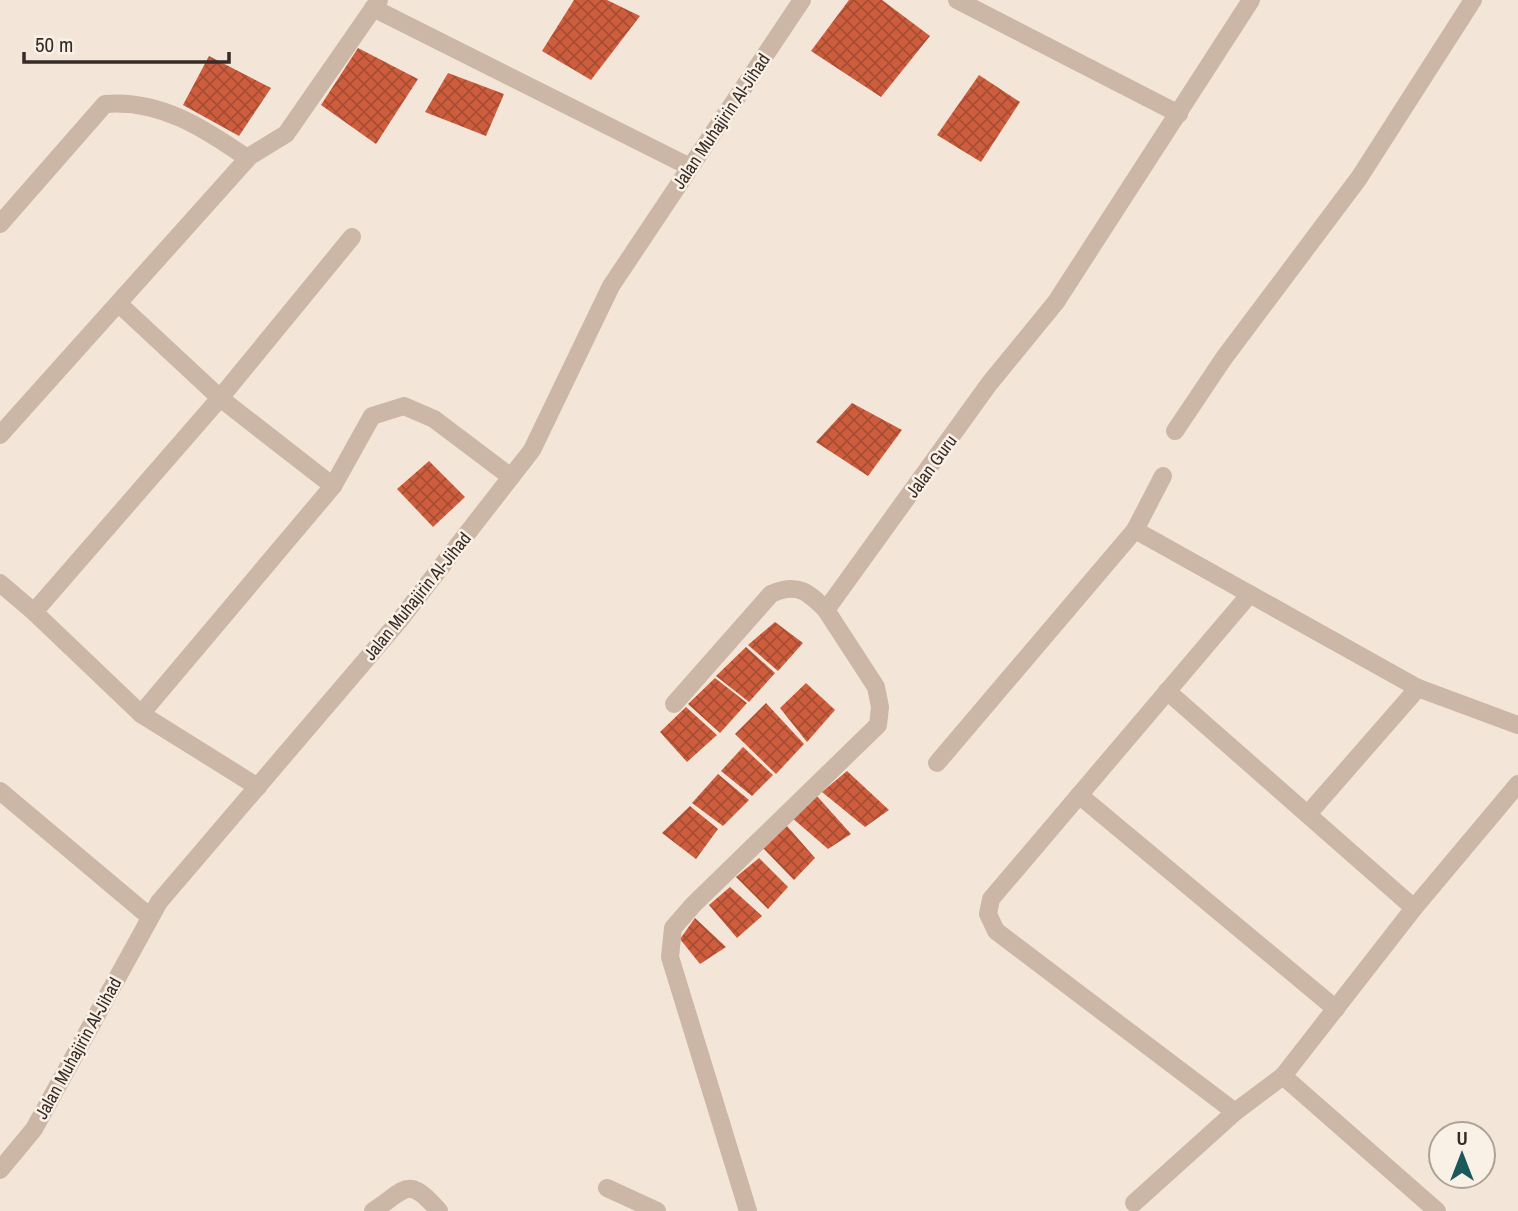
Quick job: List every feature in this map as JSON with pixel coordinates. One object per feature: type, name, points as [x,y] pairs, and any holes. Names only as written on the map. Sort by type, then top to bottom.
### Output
[{"type":"street","name":"Jalan Muhajirin Al-Jihad","points":[[0,1170],[34,1129],[159,902],[399,621],[532,450],[611,286],[802,0]]},
{"type":"street","points":[[957,0],[1179,114]]},
{"type":"street","name":"Jalan Guru","points":[[826,610],[989,384],[1056,302],[1251,0]]},
{"type":"street","points":[[1175,431],[1224,358],[1359,178],[1472,0]]},
{"type":"street","points":[[0,435],[247,158],[286,134],[376,4],[690,167]]},
{"type":"street","points":[[0,224],[105,104],[123,102],[166,111],[207,130],[247,158]]},
{"type":"street","points":[[34,612],[220,398],[352,237]]},
{"type":"street","points":[[119,304],[220,398],[333,486]]},
{"type":"street","points":[[141,714],[333,486],[372,416],[404,406],[434,419],[511,477]]},
{"type":"street","points":[[937,763],[1135,530],[1163,476]]},
{"type":"street","points":[[1135,530],[1418,688],[1518,725]]},
{"type":"street","points":[[0,583],[141,714],[258,787]]},
{"type":"street","points":[[674,704],[771,594],[783,588],[806,590],[826,610],[876,687],[880,706],[878,725],[693,905],[673,928],[670,957],[748,1211]]},
{"type":"street","points":[[1235,1112],[996,931],[988,914],[991,899],[1250,594]]},
{"type":"street","points":[[1308,814],[1418,688]]},
{"type":"street","points":[[1167,691],[1414,908]]},
{"type":"street","points":[[1134,1203],[1235,1112],[1283,1076],[1414,908],[1518,784]]},
{"type":"street","points":[[0,791],[150,917]]},
{"type":"street","points":[[1079,795],[1336,1009]]},
{"type":"street","points":[[1283,1076],[1437,1211]]},
{"type":"street","points":[[373,1211],[401,1189],[414,1188],[425,1195],[439,1211]]},
{"type":"street","points":[[607,1188],[657,1211]]},
{"type":"building","points":[[574,0],[607,0],[640,16],[591,80],[542,51]]},
{"type":"building","points":[[849,0],[882,0],[930,36],[881,97],[811,51]]},
{"type":"building","points":[[358,48],[418,79],[376,144],[321,105]]},
{"type":"building","points":[[209,56],[271,88],[239,136],[183,105]]},
{"type":"building","points":[[448,73],[504,94],[486,136],[425,112]]},
{"type":"building","points":[[979,75],[1020,102],[981,162],[937,135]]},
{"type":"building","points":[[852,403],[902,430],[868,476],[816,442]]},
{"type":"building","points":[[429,461],[465,497],[433,527],[397,489]]},
{"type":"building","points":[[775,622],[803,643],[778,671],[748,645]]},
{"type":"building","points":[[746,647],[775,673],[749,702],[716,676]]},
{"type":"building","points":[[715,678],[747,703],[720,733],[688,704]]},
{"type":"building","points":[[806,683],[835,710],[807,742],[780,708]]},
{"type":"building","points":[[766,703],[804,744],[776,774],[735,734]]},
{"type":"building","points":[[686,707],[717,735],[687,762],[660,732]]},
{"type":"building","points":[[743,747],[773,775],[752,796],[721,771]]},
{"type":"building","points":[[847,771],[889,810],[865,827],[822,792]]},
{"type":"building","points":[[718,774],[749,800],[723,826],[692,803]]},
{"type":"building","points":[[816,795],[851,834],[828,849],[791,817]]},
{"type":"building","points":[[690,806],[718,829],[696,859],[662,833]]},
{"type":"building","points":[[787,826],[815,858],[794,880],[762,847]]},
{"type":"building","points":[[759,858],[788,887],[768,909],[736,877]]},
{"type":"building","points":[[730,887],[762,916],[737,938],[709,905]]},
{"type":"building","points":[[695,918],[726,947],[700,964],[680,939]]}]
